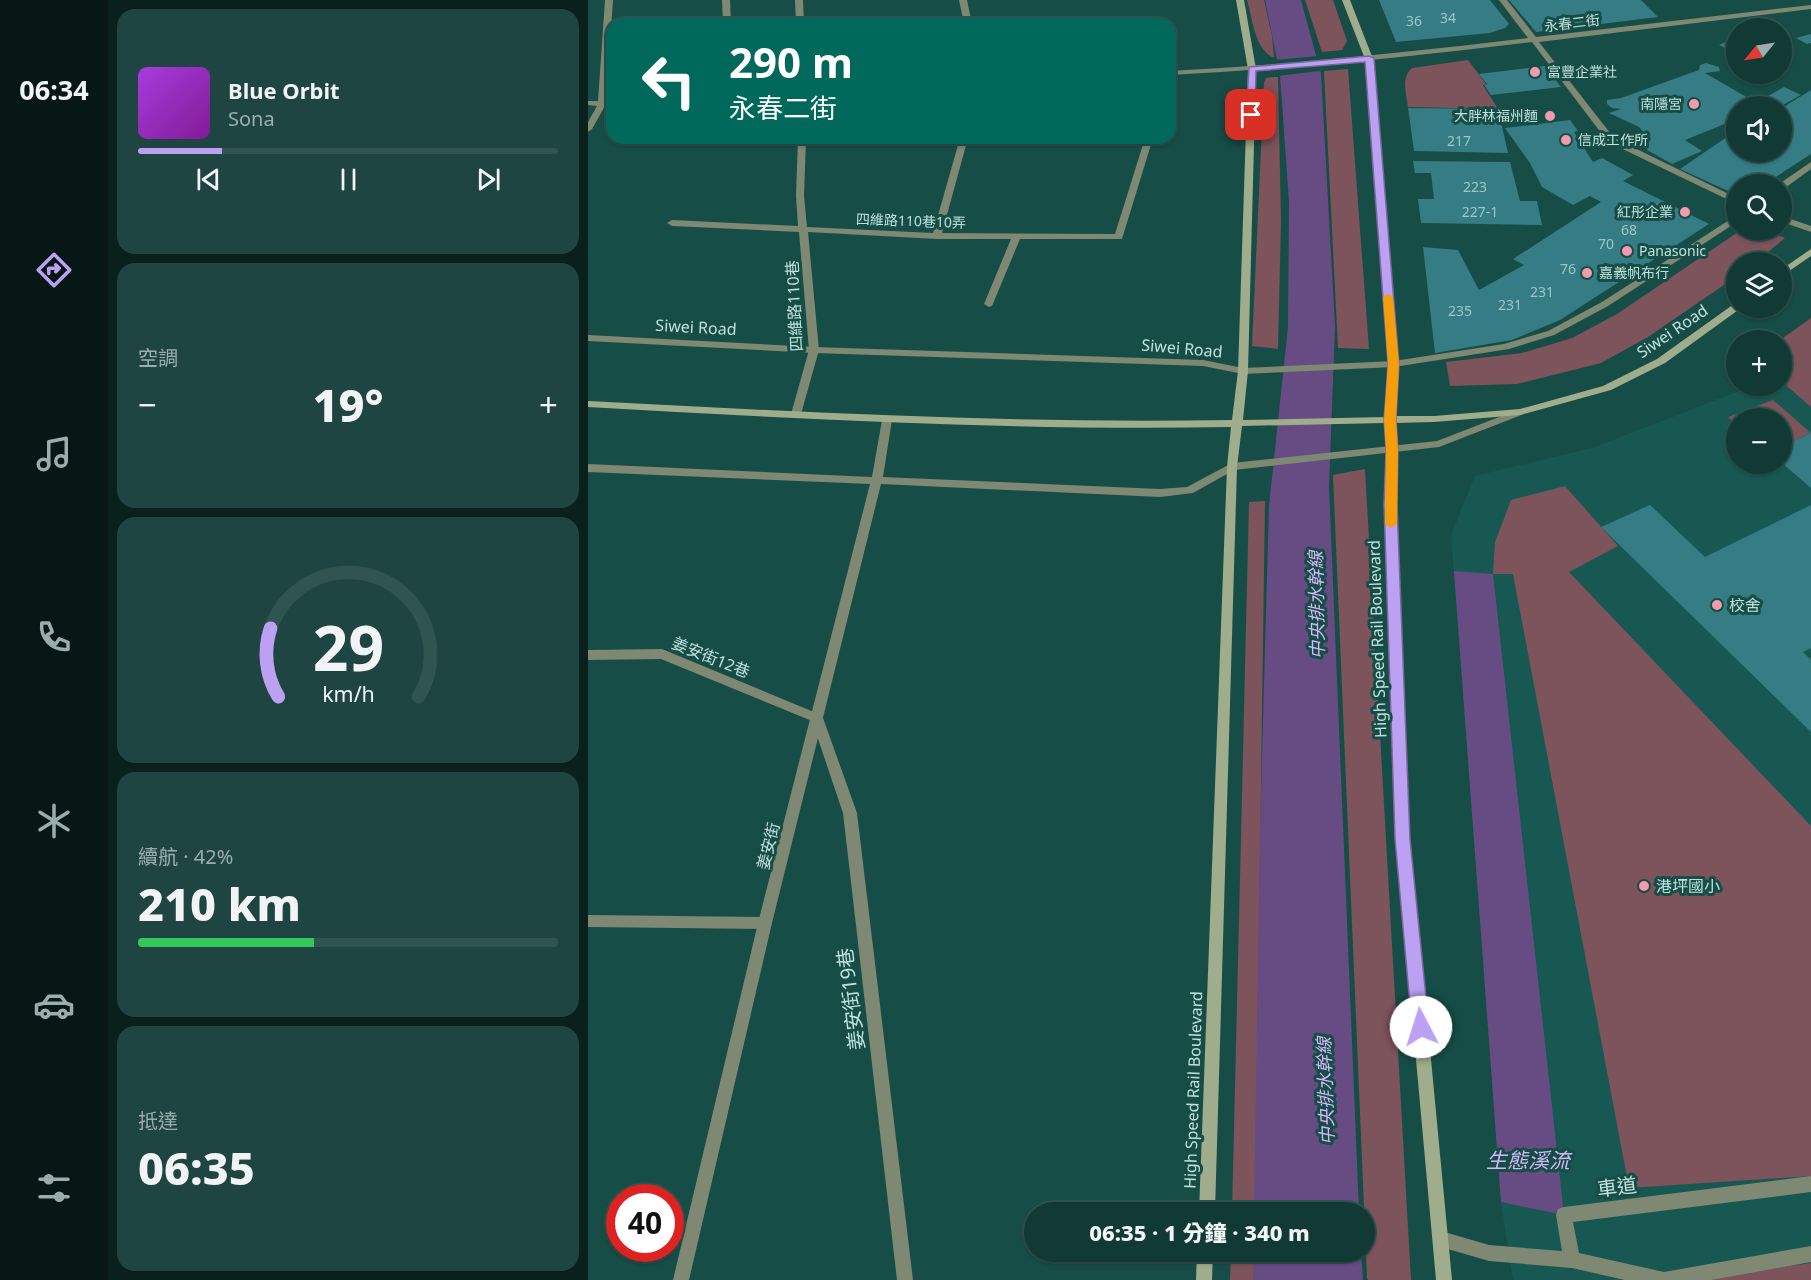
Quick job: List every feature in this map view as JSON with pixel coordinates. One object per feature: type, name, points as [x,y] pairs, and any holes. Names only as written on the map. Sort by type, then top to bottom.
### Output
[{"type":"street","points":[[609,0],[609,18]]},
{"type":"street","points":[[726,0],[727,18]]},
{"type":"street","points":[[799,0],[800,18]]},
{"type":"street","points":[[963,0],[967,18]]},
{"type":"street","name":"High Speed Rail Boulevard","points":[[1207,1202],[1232,466],[1243,370],[1252,69],[1240,0]]},
{"type":"street","name":"High Speed Rail Boulevard","points":[[1346,0],[1369,58],[1394,364],[1390,420],[1392,450],[1390,505],[1402,839],[1444,1280]]},
{"type":"street","points":[[1503,0],[1611,140],[1726,196]]},
{"type":"street","name":"永春二街","points":[[1176,73],[1252,69],[1534,41],[1811,7]]},
{"type":"street","points":[[588,104],[606,104]]},
{"type":"street","points":[[588,129],[606,105]]},
{"type":"street","name":"四維路110巷","points":[[796,414],[814,350],[800,196],[802,144]]},
{"type":"street","points":[[937,236],[962,144]]},
{"type":"street","name":"四維路110巷10弄","points":[[804,230],[937,236],[1119,237],[1147,144]]},
{"type":"street","points":[[1792,179],[1811,165]]},
{"type":"street","points":[[1792,222],[1811,229]]},
{"type":"street","points":[[672,224],[804,230]]},
{"type":"street","name":"Siwei Road","points":[[588,338],[814,350],[1203,363],[1243,370],[1394,364],[1505,347],[1551,333],[1605,304],[1726,225]]},
{"type":"street","points":[[989,303],[1017,236]]},
{"type":"street","points":[[1792,266],[1811,252]]},
{"type":"street","name":"Siwei Road","points":[[588,468],[877,479],[1160,494],[1189,490],[1232,466],[1439,444],[1520,412],[1607,388],[1661,361],[1726,314]]},
{"type":"street","name":"Siwei Road","points":[[588,404],[886,420],[1237,425],[1434,419],[1520,412]]},
{"type":"street","name":"姜安街","points":[[681,1280],[765,922],[877,479],[886,420]]},
{"type":"street","name":"姜安街12巷","points":[[588,655],[662,654],[817,717]]},
{"type":"street","name":"姜安街19巷","points":[[817,717],[850,813],[905,1280]]},
{"type":"street","points":[[588,921],[765,922]]},
{"type":"street","name":"車道","points":[[1572,1260],[1564,1215],[1811,1184]]},
{"type":"street","points":[[1441,1239],[1489,1253],[1572,1260],[1663,1280],[1811,1254]]},
{"type":"street","points":[[1204,1280],[1205,1262]]},
{"type":"shaded area","points":[[1247,0],[1264,0],[1274,58],[1267,54],[1258,41]]},
{"type":"shaded area","points":[[1305,0],[1333,0],[1347,41],[1342,50],[1322,52]]},
{"type":"shaded area","points":[[1468,60],[1486,84],[1483,85],[1498,109],[1408,107],[1405,81],[1412,68]]},
{"type":"shaded area","points":[[1348,69],[1369,349],[1338,348],[1324,71]]},
{"type":"shaded area","points":[[1278,77],[1281,221],[1278,349],[1252,346],[1264,83],[1266,78]]},
{"type":"shaded area","points":[[1726,240],[1783,240],[1768,252],[1726,252],[1726,284],[1648,337],[1601,363],[1517,384],[1450,386],[1446,362],[1522,353],[1572,338],[1617,314]]},
{"type":"shaded area","points":[[1811,318],[1811,407],[1792,391],[1792,331]]},
{"type":"shaded area","name":"港坪國小","points":[[1792,391],[1811,407],[1811,1280],[1513,1280],[1501,1202],[1451,535],[1475,476],[1595,447],[1726,396],[1792,396]]},
{"type":"shaded area","points":[[1773,400],[1782,408],[1752,408]]},
{"type":"shaded area","points":[[1792,416],[1811,433],[1792,442]]},
{"type":"shaded area","points":[[1365,469],[1411,1280],[1368,1280],[1367,1278],[1366,1262],[1375,1262],[1375,1202],[1364,1202],[1333,475]]},
{"type":"shaded area","points":[[1565,486],[1618,546],[1569,572],[1811,826],[1811,1176],[1629,1188],[1513,574],[1493,574],[1495,542],[1511,500]]},
{"type":"shaded area","points":[[1265,501],[1255,1202],[1232,1202],[1249,502]]},
{"type":"shaded area","points":[[1231,1262],[1255,1262],[1254,1280],[1230,1280]]},
{"type":"shaded area","points":[[1811,1263],[1811,1280],[1693,1280]]},
{"type":"water","name":"中央排水幹線","points":[[1265,0],[1301,0],[1321,74],[1335,326],[1329,487],[1359,1202],[1254,1202],[1260,828],[1269,506],[1288,327],[1289,202],[1280,75]]},
{"type":"water","name":"生態溪流","points":[[1454,571],[1493,574],[1564,1215],[1501,1202]]},
{"type":"water","points":[[1254,1262],[1362,1262],[1363,1280],[1253,1280]]},
{"type":"pier","points":[[1319,56],[1320,71],[1277,76],[1274,60]]},
{"type":"building","points":[[1379,0],[1490,0],[1509,24],[1505,28],[1490,33],[1396,42]]},
{"type":"building","points":[[1509,0],[1641,0],[1658,17],[1536,32]]},
{"type":"building","points":[[1811,34],[1811,43],[1807,44],[1796,38]]},
{"type":"building","points":[[1726,42],[1726,48],[1719,45]]},
{"type":"building","name":"南隱宮","points":[[1706,63],[1719,67],[1720,71],[1705,73],[1745,96],[1726,96],[1726,123],[1685,140],[1702,151],[1672,164],[1647,150],[1645,134],[1639,127],[1609,113],[1621,109],[1612,108],[1607,104],[1607,100],[1621,98],[1699,70],[1700,65]]},
{"type":"building","points":[[1545,66],[1561,87],[1491,95],[1484,85],[1487,84],[1479,74]]},
{"type":"building","points":[[1784,87],[1801,95],[1792,100],[1792,96],[1768,96]]},
{"type":"building","points":[[1811,90],[1811,154],[1780,174],[1726,174],[1726,190],[1680,169],[1726,138],[1726,162],[1792,162],[1792,102]]},
{"type":"building","points":[[1408,108],[1498,109],[1508,153],[1414,151]]},
{"type":"building","points":[[1570,120],[1578,131],[1574,132],[1593,162],[1602,158],[1633,175],[1623,181],[1709,224],[1560,320],[1512,340],[1435,353],[1423,247],[1458,250],[1479,290],[1524,265],[1513,259],[1601,202],[1590,196],[1573,205],[1542,187],[1530,163],[1505,128]]},
{"type":"building","points":[[1413,161],[1510,162],[1520,201],[1537,201],[1542,225],[1421,223],[1418,199],[1434,199],[1431,173],[1415,173]]},
{"type":"building","points":[[1811,433],[1811,488],[1792,472],[1792,442]]},
{"type":"building","name":"校舍","points":[[1650,505],[1705,557],[1811,505],[1811,648],[1803,652],[1811,660],[1811,732],[1601,527]]},
{"type":"slow traffic","points":[[1388,297],[1394,364],[1390,420],[1391,524]]},
{"type":"place","name":"富豐企業社","points":[[1535,72]]},
{"type":"place","name":"南隱宮","points":[[1694,104]]},
{"type":"place","name":"大胖林福州麵","points":[[1550,116]]},
{"type":"place","name":"信成工作所","points":[[1566,140]]},
{"type":"place","name":"紅彤企業","points":[[1685,212]]},
{"type":"place","name":"Panasonic","points":[[1627,251]]},
{"type":"place","name":"嘉義帆布行","points":[[1587,273]]},
{"type":"place","name":"校舍","points":[[1717,605]]},
{"type":"place","name":"港坪國小","points":[[1644,886]]},
{"type":"route","points":[[1251,115],[1252,69],[1369,58],[1394,364],[1390,420],[1392,450],[1390,505],[1402,839],[1421,1027]]}]
